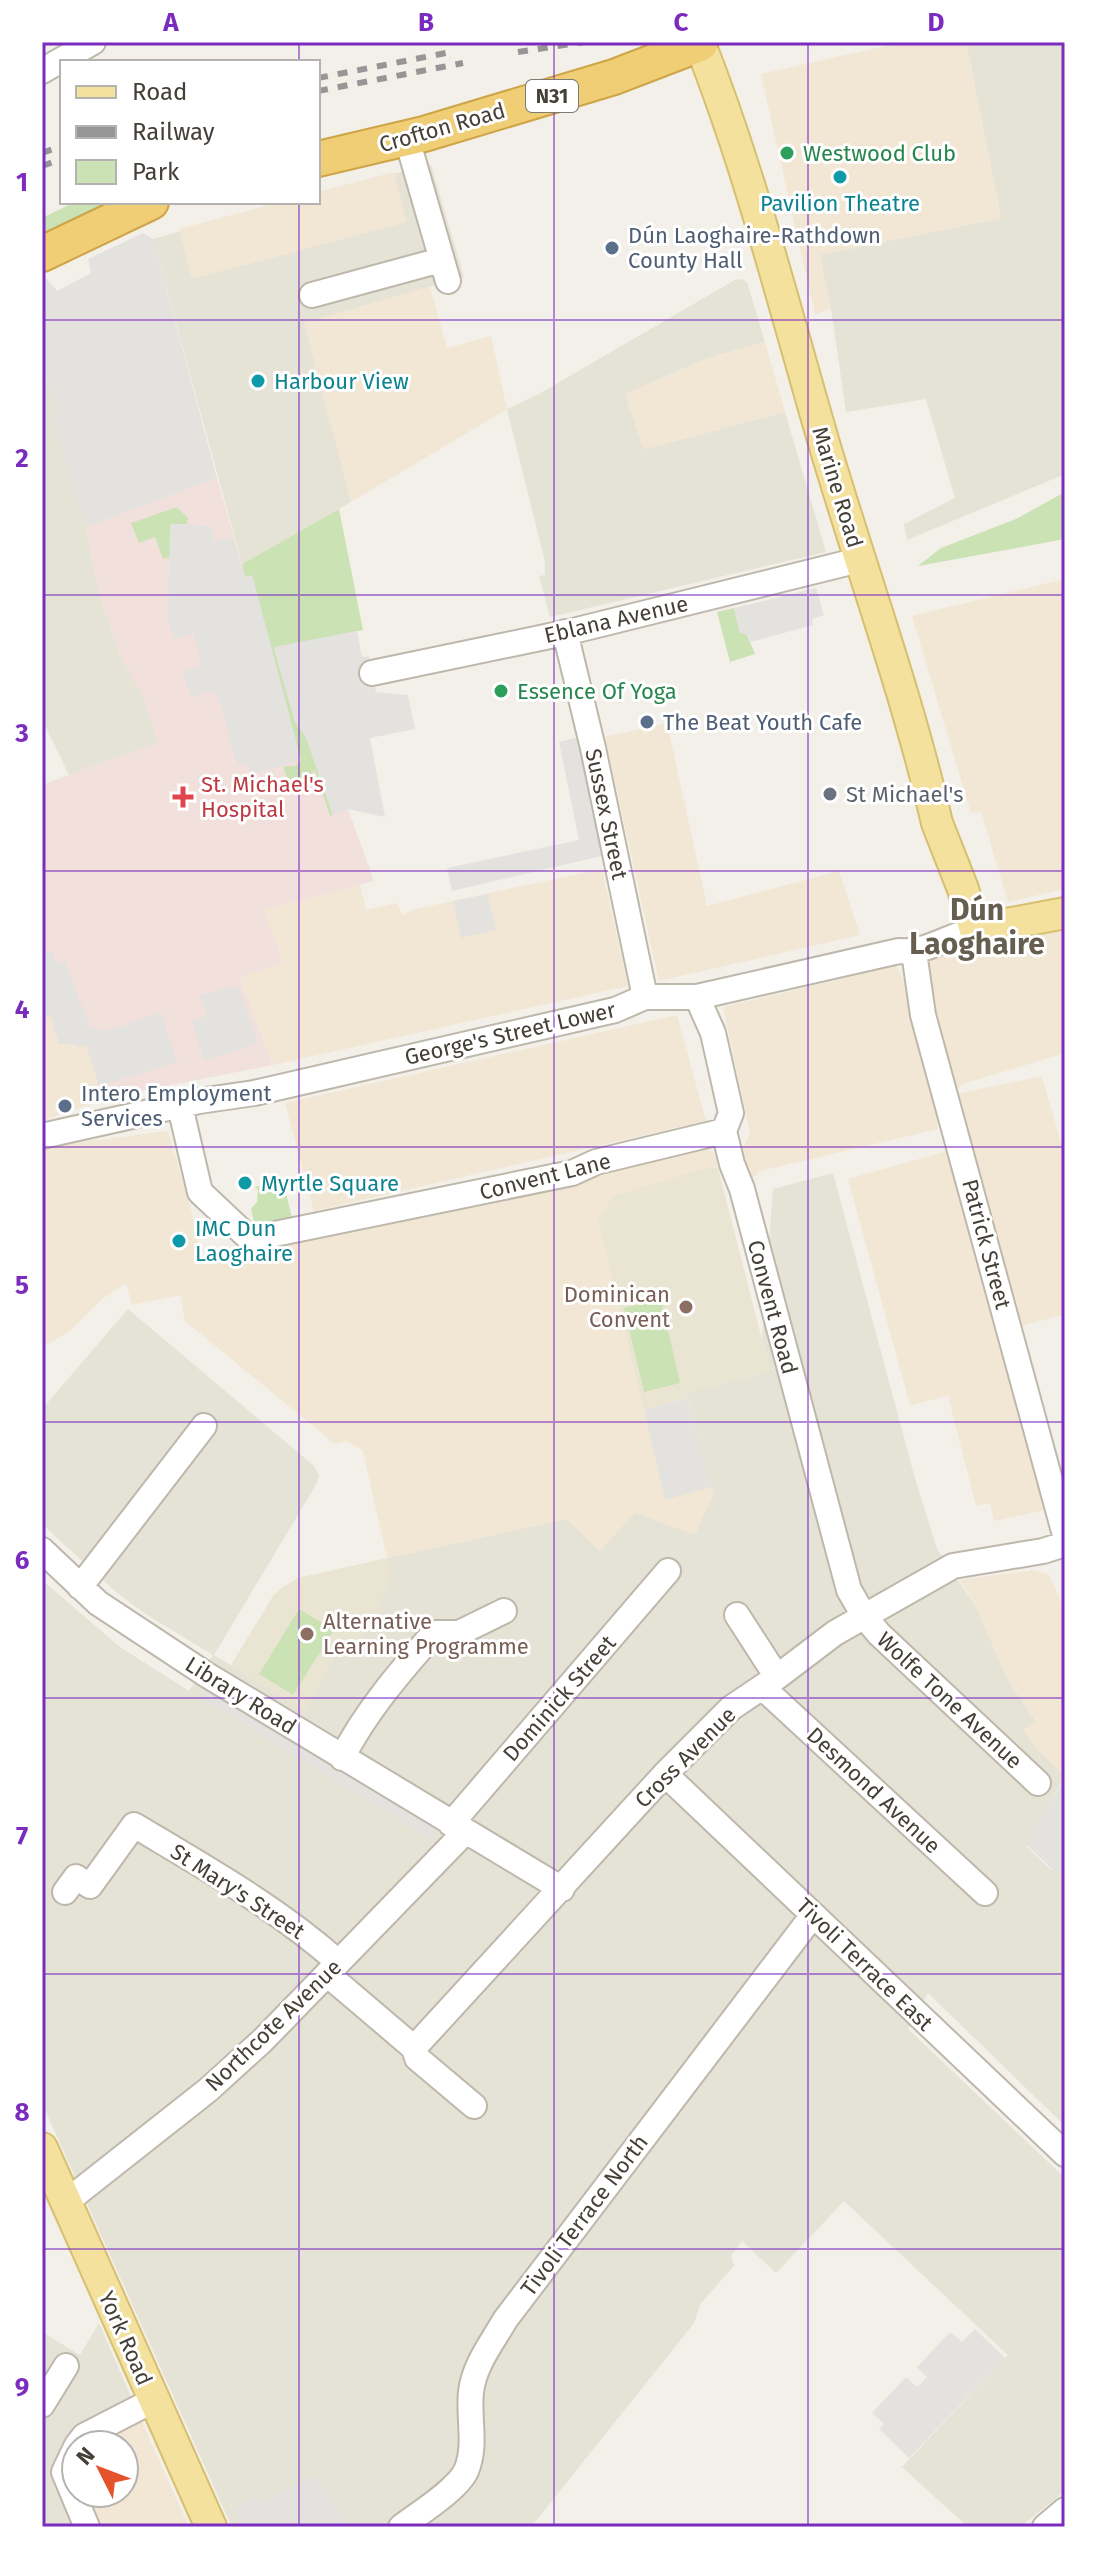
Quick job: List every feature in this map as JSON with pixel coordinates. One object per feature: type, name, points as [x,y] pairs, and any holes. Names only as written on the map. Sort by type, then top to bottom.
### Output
[{"type":"highway","name":"Crofton Road","points":[[320,159],[407,139],[614,77],[700,43]]},
{"type":"highway","points":[[42,254],[147,204]]},
{"type":"main road","name":"Marine Road","points":[[700,43],[788,311],[937,823],[963,889],[975,930]]},
{"type":"main road","points":[[975,930],[1065,913]]},
{"type":"main road","name":"York Road","points":[[42,2148],[211,2527]]},
{"type":"street","points":[[61,60],[93,42]]},
{"type":"street","points":[[42,71],[60,61]]},
{"type":"street","points":[[312,295],[444,270],[407,139]]},
{"type":"street","name":"Eblana Avenue","points":[[372,673],[565,632],[859,560]]},
{"type":"street","name":"Sussex Street","points":[[565,632],[645,997]]},
{"type":"street","name":"George's Street Lower","points":[[42,1136],[254,1093],[615,1010],[645,997],[697,997],[899,951],[914,952],[956,934],[975,930]]},
{"type":"street","name":"Patrick Street","points":[[914,952],[923,1015],[1065,1535]]},
{"type":"street","name":"Convent Road","points":[[697,997],[713,1033],[731,1113],[724,1131],[732,1164],[742,1189],[849,1590],[864,1616]]},
{"type":"street","name":"Convent Lane","points":[[190,1104],[200,1192],[250,1239],[572,1173],[596,1162],[724,1131]]},
{"type":"street","points":[[80,1587],[204,1426]]},
{"type":"street","name":"Cross Avenue","points":[[414,2048],[723,1714],[835,1633],[953,1566],[1043,1551],[1065,1544]]},
{"type":"street","name":"Library Road","points":[[42,1550],[110,1611],[342,1758],[562,1889]]},
{"type":"street","name":"Dominick Street","points":[[458,1828],[668,1571]]},
{"type":"street","points":[[342,1758],[356,1731],[393,1680],[434,1633],[459,1633],[504,1611]]},
{"type":"street","name":"Desmond Avenue","points":[[737,1615],[770,1682],[985,1893]]},
{"type":"street","name":"Wolfe Tone Avenue","points":[[864,1616],[879,1634],[1038,1783]]},
{"type":"street","name":"Tivoli Terrace East","points":[[665,1774],[1065,2154]]},
{"type":"street","name":"St Mary's Street","points":[[65,1892],[76,1877],[90,1886],[134,1825],[263,1903],[306,1934],[332,1968],[414,2048],[417,2058],[474,2106]]},
{"type":"street","name":"Northcote Avenue","points":[[66,2202],[229,2073],[332,1968],[458,1828]]},
{"type":"street","name":"Tivoli Terrace North","points":[[401,2527],[465,2474],[472,2448],[471,2392],[477,2368],[505,2320],[813,1915]]},
{"type":"street","points":[[42,2405],[66,2366]]},
{"type":"street","points":[[98,2429],[154,2400]]},
{"type":"street","points":[[1045,2527],[1065,2510]]},
{"type":"shaded area","points":[[904,42],[966,42],[1001,218],[820,255],[831,308],[815,315],[761,74]]},
{"type":"shaded area","points":[[966,42],[1065,42],[1065,474],[907,540],[904,524],[955,498],[926,399],[846,412],[831,308],[819,255],[1001,218]]},
{"type":"shaded area","points":[[431,165],[464,277],[305,323],[351,502],[242,564],[153,239],[274,204],[320,204],[320,192]]},
{"type":"shaded area","points":[[394,172],[407,222],[192,279],[179,229],[273,204],[320,204],[320,191]]},
{"type":"shaded area","points":[[143,233],[153,239],[217,478],[86,527],[54,425],[56,408],[42,364],[42,281],[47,279],[57,291],[91,273],[88,259]]},
{"type":"shaded area","points":[[735,280],[747,282],[765,342],[705,359],[626,394],[631,412],[645,449],[785,412],[826,552],[550,617],[539,576],[545,575],[545,562],[507,409],[537,395]]},
{"type":"shaded area","points":[[430,286],[447,348],[491,336],[507,409],[351,502],[304,323]]},
{"type":"shaded area","points":[[765,342],[785,412],[645,449],[642,446],[626,394],[705,359]]},
{"type":"shaded area","points":[[42,364],[56,408],[54,425],[86,527],[97,586],[118,650],[144,700],[158,742],[69,775],[42,719]]},
{"type":"shaded area","name":"St. Michael's Hospital","points":[[217,478],[245,576],[252,575],[330,815],[348,809],[374,881],[264,910],[283,962],[240,978],[273,1065],[100,1099],[91,1054],[86,1046],[59,1044],[51,1016],[42,1018],[42,785],[158,742],[144,701],[118,650],[97,586],[86,527]]},
{"type":"shaded area","points":[[170,524],[210,526],[215,542],[233,537],[245,577],[252,575],[301,760],[251,775],[246,762],[238,765],[217,693],[214,694],[212,690],[192,698],[183,673],[202,664],[193,634],[174,639],[168,621]]},
{"type":"shaded area","points":[[1065,579],[1065,889],[1008,902],[981,811],[971,813],[912,616]]},
{"type":"shaded area","points":[[816,588],[824,615],[812,619],[813,625],[751,642],[747,635],[740,633],[734,608]]},
{"type":"shaded area","points":[[357,631],[362,657],[369,656],[376,692],[408,695],[415,729],[370,738],[385,817],[348,809],[333,815],[306,737],[295,722],[274,647]]},
{"type":"shaded area","points":[[667,723],[707,906],[839,871],[860,935],[659,981],[605,737]]},
{"type":"shaded area","points":[[579,737],[606,855],[452,891],[447,868],[579,840],[559,742]]},
{"type":"shaded area","points":[[602,869],[628,986],[273,1065],[240,977],[283,962],[263,910],[360,884],[366,910],[397,903],[402,915],[415,909]]},
{"type":"shaded area","points":[[488,894],[496,930],[461,938],[453,901]]},
{"type":"shaded area","points":[[1065,922],[1065,1053],[963,1084],[948,1096],[1042,1076],[1065,1157],[1065,1314],[1012,1329],[926,1031],[938,1129],[760,1171],[742,1189],[736,1163],[750,1133],[723,1007],[896,966],[921,1013],[914,953]]},
{"type":"shaded area","points":[[52,952],[57,964],[65,961],[90,1028],[108,1031],[161,1012],[177,1062],[99,1086],[86,1045],[59,1044],[51,1016],[42,1018],[42,953]]},
{"type":"shaded area","points":[[238,986],[258,1043],[204,1061],[192,1021],[207,1016],[200,995]]},
{"type":"shaded area","points":[[51,1015],[75,1044],[86,1045],[91,1054],[100,1101],[42,1121],[42,1018]]},
{"type":"shaded area","points":[[677,1015],[706,1121],[314,1211],[285,1103]]},
{"type":"shaded area","points":[[168,1131],[192,1213],[202,1264],[342,1233],[566,1170],[585,1172],[706,1148],[715,1154],[718,1168],[709,1167],[644,1410],[687,1398],[713,1495],[695,1535],[635,1513],[600,1551],[566,1519],[387,1558],[363,1451],[347,1441],[335,1444],[185,1321],[180,1295],[132,1305],[126,1283],[103,1298],[69,1332],[42,1347],[42,1147]]},
{"type":"shaded area","points":[[951,1150],[1045,1510],[994,1521],[990,1503],[976,1506],[948,1396],[910,1405],[848,1179]]},
{"type":"shaded area","name":"Dominican Convent","points":[[709,1167],[718,1168],[770,1371],[687,1393],[687,1398],[644,1410],[598,1219],[613,1196]]},
{"type":"shaded area","points":[[833,1173],[914,1475],[937,1549],[976,1607],[1008,1680],[1036,1721],[1024,1731],[1037,1749],[1065,1776],[1026,1846],[1051,1870],[1065,1855],[1065,2126],[928,1993],[908,2029],[1065,2178],[1065,2491],[1020,2527],[968,2527],[902,2467],[1008,2355],[844,2201],[776,2273],[742,2241],[731,2256],[734,2266],[701,2303],[694,2323],[531,2527],[232,2527],[42,2103],[42,1580],[120,1647],[189,1691],[213,1655],[116,1592],[42,1524],[42,1409],[128,1309],[314,1466],[319,1475],[317,1483],[214,1655],[305,1710],[334,1658],[390,1576],[387,1558],[566,1519],[635,1512],[713,1495],[686,1393],[770,1371],[762,1339],[773,1189]]},
{"type":"shaded area","points":[[687,1398],[711,1487],[665,1500],[644,1410]]},
{"type":"shaded area","name":"Alternative Learning Programme","points":[[387,1558],[391,1576],[375,1617],[353,1651],[334,1658],[305,1711],[231,1665],[273,1596],[283,1587],[298,1578]]},
{"type":"shaded area","points":[[1035,1570],[1049,1575],[1065,1610],[1065,1776],[1037,1749],[1023,1730],[1036,1720],[1008,1680],[976,1607],[960,1580]]},
{"type":"shaded area","points":[[208,1684],[438,1826],[430,1839],[200,1697]]},
{"type":"shaded area","points":[[1065,1778],[1065,1861],[1055,1872],[1026,1844]]},
{"type":"shaded area","points":[[99,2323],[141,2420],[118,2429],[60,2429],[60,2509],[84,2509],[93,2527],[42,2527],[42,2332],[80,2355]]},
{"type":"shaded area","points":[[975,2329],[1005,2358],[909,2458],[879,2429],[884,2424],[872,2413],[906,2377],[917,2387],[927,2377],[917,2367],[950,2332],[962,2342]]},
{"type":"shaded area","points":[[141,2420],[189,2527],[93,2527],[86,2509],[140,2509],[140,2429],[123,2429]]},
{"type":"shaded area","points":[[314,2476],[348,2524],[342,2527],[242,2527],[233,2510],[256,2497],[261,2504]]},
{"type":"green space","points":[[71,204],[107,204],[42,236],[42,218]]},
{"type":"green space","points":[[1065,492],[1065,539],[918,566],[941,548],[1016,519]]},
{"type":"green space","points":[[177,507],[188,518],[187,524],[170,524],[170,557],[163,559],[155,537],[139,543],[131,523]]},
{"type":"green space","points":[[339,509],[363,630],[274,648],[295,722],[306,737],[333,815],[330,816],[315,770],[291,790],[283,766],[296,766],[301,760],[252,576],[245,577],[242,564]]},
{"type":"green space","points":[[734,608],[740,632],[747,635],[755,654],[730,662],[717,612]]},
{"type":"green space","points":[[283,1181],[292,1218],[255,1227],[251,1209],[257,1202],[258,1190],[255,1187]]},
{"type":"green space","points":[[661,1299],[680,1383],[644,1392],[624,1308]]},
{"type":"green space","points":[[299,1609],[334,1630],[293,1695],[259,1674]]},
{"type":"railway","points":[[518,52],[584,42]]},
{"type":"railway","points":[[320,78],[451,52]]},
{"type":"railway","points":[[320,91],[463,63]]},
{"type":"railway","points":[[42,153],[60,147]]},
{"type":"railway","points":[[42,166],[60,160]]},
{"type":"place","name":"Westwood Club","points":[[787,153]]},
{"type":"place","name":"Pavilion Theatre","points":[[840,177]]},
{"type":"place","name":"Dún Laoghaire-Rathdown County Hall","points":[[612,248]]},
{"type":"place","name":"Harbour View","points":[[258,381]]},
{"type":"place","name":"Essence Of Yoga","points":[[501,691]]},
{"type":"place","name":"The Beat Youth Cafe","points":[[647,722]]},
{"type":"place","name":"St Michael's","points":[[830,794]]},
{"type":"place","name":"St. Michael's Hospital","points":[[183,797]]},
{"type":"place","name":"Intero Employment Services","points":[[65,1106]]},
{"type":"place","name":"Myrtle Square","points":[[245,1183]]},
{"type":"place","name":"IMC Dun Laoghaire","points":[[179,1241]]},
{"type":"place","name":"Dominican Convent","points":[[686,1307]]},
{"type":"place","name":"Alternative Learning Programme","points":[[307,1634]]},
{"type":"district","name":"Dún Laoghaire","points":[[977,927]]}]
